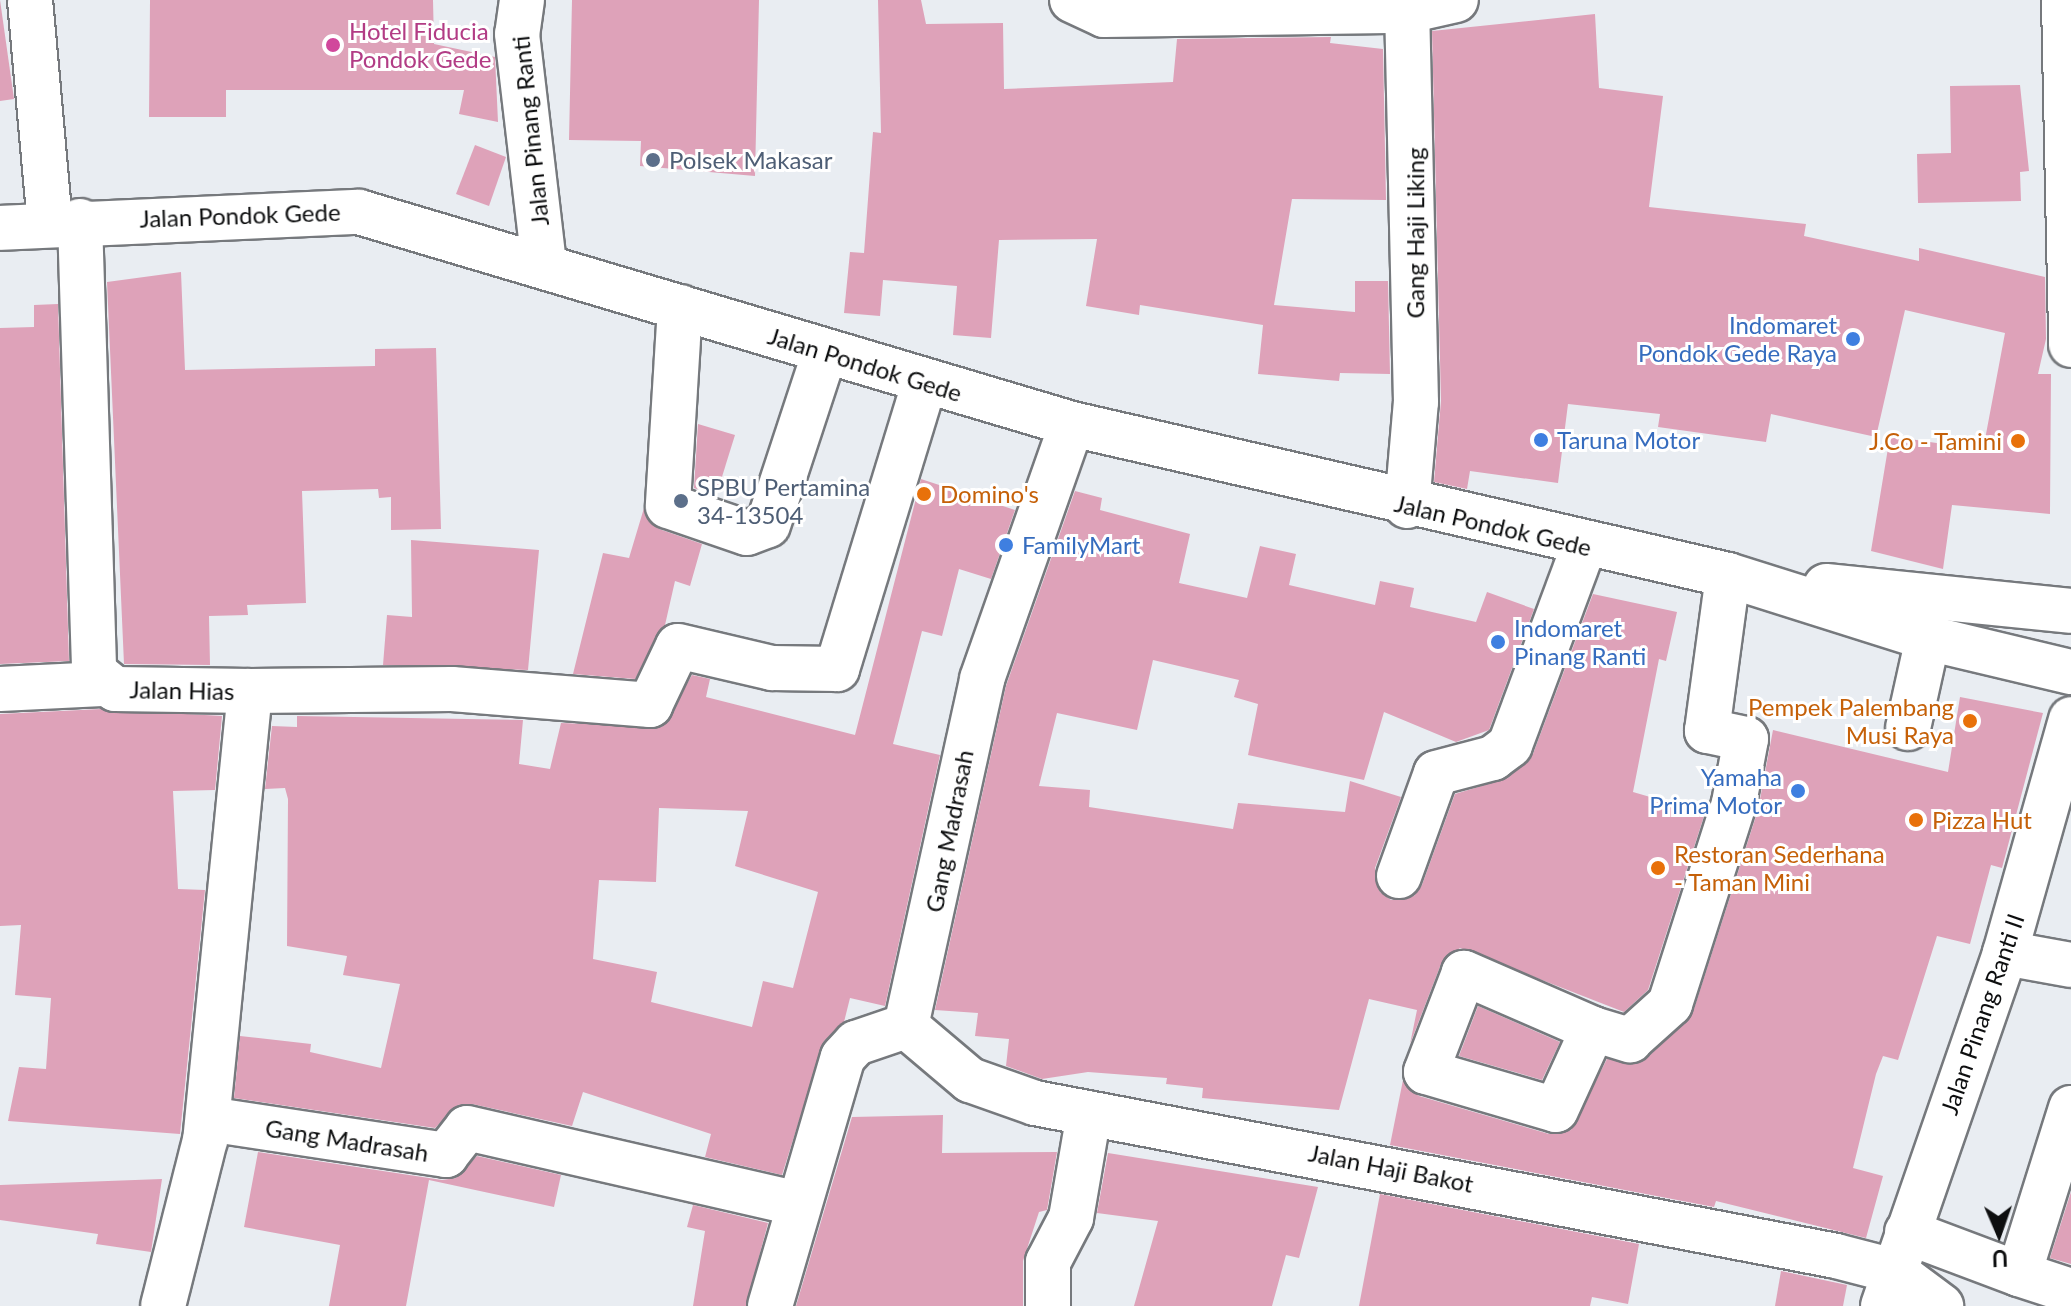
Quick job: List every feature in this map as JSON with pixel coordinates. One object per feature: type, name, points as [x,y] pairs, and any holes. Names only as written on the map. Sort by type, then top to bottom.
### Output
[{"type":"street","name":"Jalan Hias","points":[[30,0],[65,222],[94,672],[102,684],[250,691],[208,1119],[163,1306]]},
{"type":"street","name":"Jalan Pinang Ranti","points":[[522,0],[517,34],[544,263]]},
{"type":"street","points":[[1072,0],[1104,15],[1407,11],[1456,0]]},
{"type":"street","points":[[2064,0],[2071,345]]},
{"type":"street","name":"Gang Haji Liking","points":[[1407,11],[1416,402],[1407,506]]},
{"type":"street","name":"Jalan Pondok Gede","points":[[0,228],[65,222],[359,212],[544,263],[824,355],[924,384],[1072,424],[1407,506],[1728,575],[2071,611]]},
{"type":"street","points":[[680,307],[668,506],[747,533],[768,525],[824,355]]},
{"type":"street","points":[[250,691],[452,689],[647,705],[657,702],[667,659],[678,646],[772,668],[837,669],[924,384]]},
{"type":"street","name":"Gang Madrasah","points":[[906,1026],[982,679],[1072,424]]},
{"type":"street","points":[[1399,876],[1436,773],[1493,758],[1510,745],[1584,546]]},
{"type":"street","name":"Jalan Pondok Gede","points":[[1728,575],[1928,638],[2071,672]]},
{"type":"street","points":[[1593,1029],[1630,1040],[1670,1004],[1734,803],[1746,739],[1707,731],[1728,575]]},
{"type":"street","points":[[1908,728],[1928,638]]},
{"type":"street","points":[[0,689],[102,684]]},
{"type":"street","name":"Jalan Pinang Ranti II","points":[[1895,1270],[2005,953],[2071,719]]},
{"type":"street","points":[[2005,953],[2071,965]]},
{"type":"street","points":[[770,1306],[843,1057],[856,1043],[906,1026]]},
{"type":"street","name":"Jalan Haji Bakot","points":[[906,1026],[970,1080],[1089,1114],[1895,1270],[2019,1274],[2071,1291]]},
{"type":"street","points":[[2019,1274],[2071,1108]]},
{"type":"street","points":[[1048,1306],[1048,1262],[1071,1218],[1089,1114]]},
{"type":"street","name":"Gang Madrasah","points":[[208,1119],[446,1155],[467,1128],[798,1204]]},
{"type":"street","points":[[1895,1270],[1941,1306]]},
{"type":"building","points":[[0,0],[14,99],[0,101]]},
{"type":"building","points":[[150,0],[433,0],[434,44],[495,57],[498,122],[459,114],[464,90],[226,90],[226,117],[149,117]]},
{"type":"building","points":[[572,0],[759,0],[755,176],[640,166],[641,141],[569,140]]},
{"type":"building","points":[[878,0],[921,0],[926,24],[1003,23],[1004,89],[1173,82],[1177,39],[1331,37],[1330,43],[1383,49],[1386,200],[1292,199],[1274,305],[1355,312],[1355,281],[1388,281],[1390,374],[1340,373],[1339,381],[1258,374],[1263,325],[1140,305],[1139,315],[1086,306],[1097,239],[999,240],[991,338],[953,335],[957,286],[883,280],[880,316],[844,313],[850,252],[864,253],[873,132],[881,133]]},
{"type":"building","points":[[1595,14],[1599,88],[1663,96],[1649,207],[1806,224],[1804,236],[1919,261],[1919,248],[2045,277],[2046,339],[2038,374],[2051,374],[2050,514],[1952,505],[1943,569],[1871,551],[1890,436],[1983,450],[2005,333],[1905,310],[1876,437],[1771,414],[1766,442],[1658,427],[1660,414],[1568,404],[1558,483],[1470,471],[1467,489],[1434,482],[1441,401],[1432,31]]},
{"type":"building","points":[[2020,85],[2029,171],[2020,172],[2021,201],[1918,203],[1917,154],[1951,153],[1950,86]]},
{"type":"building","points":[[475,145],[506,157],[489,206],[456,194]]},
{"type":"building","points":[[181,272],[185,370],[375,366],[375,349],[436,348],[441,529],[391,530],[391,497],[379,498],[378,489],[302,491],[306,603],[247,605],[248,615],[209,616],[210,665],[124,664],[107,282]]},
{"type":"building","points":[[58,304],[69,661],[0,664],[0,328],[34,327],[34,305]]},
{"type":"building","points":[[698,424],[735,435],[716,496],[694,488]]},
{"type":"building","points":[[921,479],[1015,510],[991,579],[959,569],[942,636],[922,631],[893,744],[940,755],[885,1006],[850,998],[844,1022],[824,1041],[782,1175],[705,1157],[711,1134],[583,1092],[572,1126],[472,1104],[458,1105],[435,1128],[234,1098],[240,1036],[311,1044],[310,1052],[381,1068],[400,984],[343,975],[347,956],[287,946],[288,799],[285,788],[265,789],[272,726],[297,727],[297,716],[523,720],[519,764],[550,769],[561,723],[662,727],[692,675],[710,679],[706,697],[855,735]],"holes":[[[659,808],[748,811],[735,866],[818,892],[793,988],[763,981],[752,1027],[651,1002],[657,972],[593,959],[599,880],[656,882]]]},
{"type":"building","points":[[1075,491],[1102,498],[1100,510],[1190,534],[1179,583],[1247,598],[1260,546],[1296,554],[1289,585],[1375,605],[1380,581],[1414,588],[1410,607],[1476,622],[1487,592],[1534,609],[1489,730],[1456,742],[1384,712],[1364,780],[1248,755],[1258,704],[1234,697],[1239,680],[1153,660],[1137,730],[1057,713],[1039,786],[1090,790],[1089,807],[1233,829],[1238,803],[1345,812],[1350,781],[1401,797],[1375,868],[1380,892],[1391,900],[1414,896],[1422,885],[1455,794],[1508,778],[1533,754],[1593,594],[1677,612],[1666,661],[1659,659],[1633,792],[1705,813],[1648,990],[1624,1012],[1460,948],[1441,964],[1410,1044],[1417,1010],[1369,999],[1339,1110],[1202,1098],[1203,1088],[1166,1084],[1167,1078],[1088,1072],[1042,1079],[1006,1066],[1009,1039],[975,1036],[978,1013],[935,1010],[1006,686]]},
{"type":"building","points":[[644,508],[659,529],[702,544],[690,586],[675,581],[665,625],[635,679],[573,674],[603,553],[629,558]]},
{"type":"building","points":[[411,540],[539,550],[528,670],[383,665],[387,615],[412,617]]},
{"type":"building","points":[[1960,697],[2043,713],[2002,868],[1991,865],[1970,944],[1937,936],[1898,1060],[1883,1056],[1876,1074],[1853,1168],[1883,1176],[1866,1238],[1716,1201],[1714,1207],[1390,1145],[1403,1080],[1419,1096],[1549,1134],[1571,1130],[1607,1059],[1646,1059],[1693,1012],[1758,810],[1773,730],[1948,772]]},
{"type":"building","points":[[101,709],[222,716],[215,790],[173,791],[178,889],[205,890],[180,1134],[8,1121],[19,1067],[46,1069],[51,998],[15,995],[21,925],[0,926],[0,714]]},
{"type":"building","points":[[1478,1006],[1560,1042],[1542,1080],[1459,1056]]},
{"type":"building","points":[[943,1115],[942,1153],[1057,1152],[1047,1210],[1039,1212],[1023,1261],[1023,1306],[796,1306],[852,1117]]},
{"type":"building","points":[[258,1152],[442,1180],[456,1178],[477,1156],[561,1175],[554,1207],[429,1180],[406,1306],[329,1306],[340,1245],[244,1227]]},
{"type":"building","points":[[1108,1153],[1318,1187],[1299,1258],[1286,1255],[1272,1306],[1134,1306],[1158,1221],[1097,1213]]},
{"type":"building","points":[[162,1179],[151,1252],[96,1244],[98,1234],[0,1220],[0,1185]]},
{"type":"building","points":[[2071,1192],[2071,1264],[2050,1258]]},
{"type":"building","points":[[1380,1194],[1639,1244],[1628,1304],[1592,1297],[1590,1306],[1359,1306]]},
{"type":"building","points":[[693,1205],[768,1223],[746,1306],[693,1306],[705,1231],[687,1227]]},
{"type":"building","points":[[1781,1271],[1847,1285],[1843,1306],[1775,1306]]},
{"type":"place","name":"Hotel Fiducia Pondok Gede","points":[[333,45]]},
{"type":"place","name":"Polsek Makasar","points":[[653,160]]},
{"type":"place","name":"Indomaret Pondok Gede Raya","points":[[1853,339]]},
{"type":"place","name":"Taruna Motor","points":[[1541,440]]},
{"type":"place","name":"J.Co - Tamini","points":[[2018,441]]},
{"type":"place","name":"Domino's","points":[[924,494]]},
{"type":"place","name":"SPBU Pertamina 34-13504","points":[[681,501]]},
{"type":"place","name":"FamilyMart","points":[[1006,545]]},
{"type":"place","name":"Indomaret Pinang Ranti","points":[[1498,642]]},
{"type":"place","name":"Pempek Palembang Musi Raya","points":[[1970,721]]},
{"type":"place","name":"Yamaha Prima Motor","points":[[1798,791]]},
{"type":"place","name":"Pizza Hut","points":[[1916,820]]},
{"type":"place","name":"Restoran Sederhana - Taman Mini","points":[[1658,868]]}]
